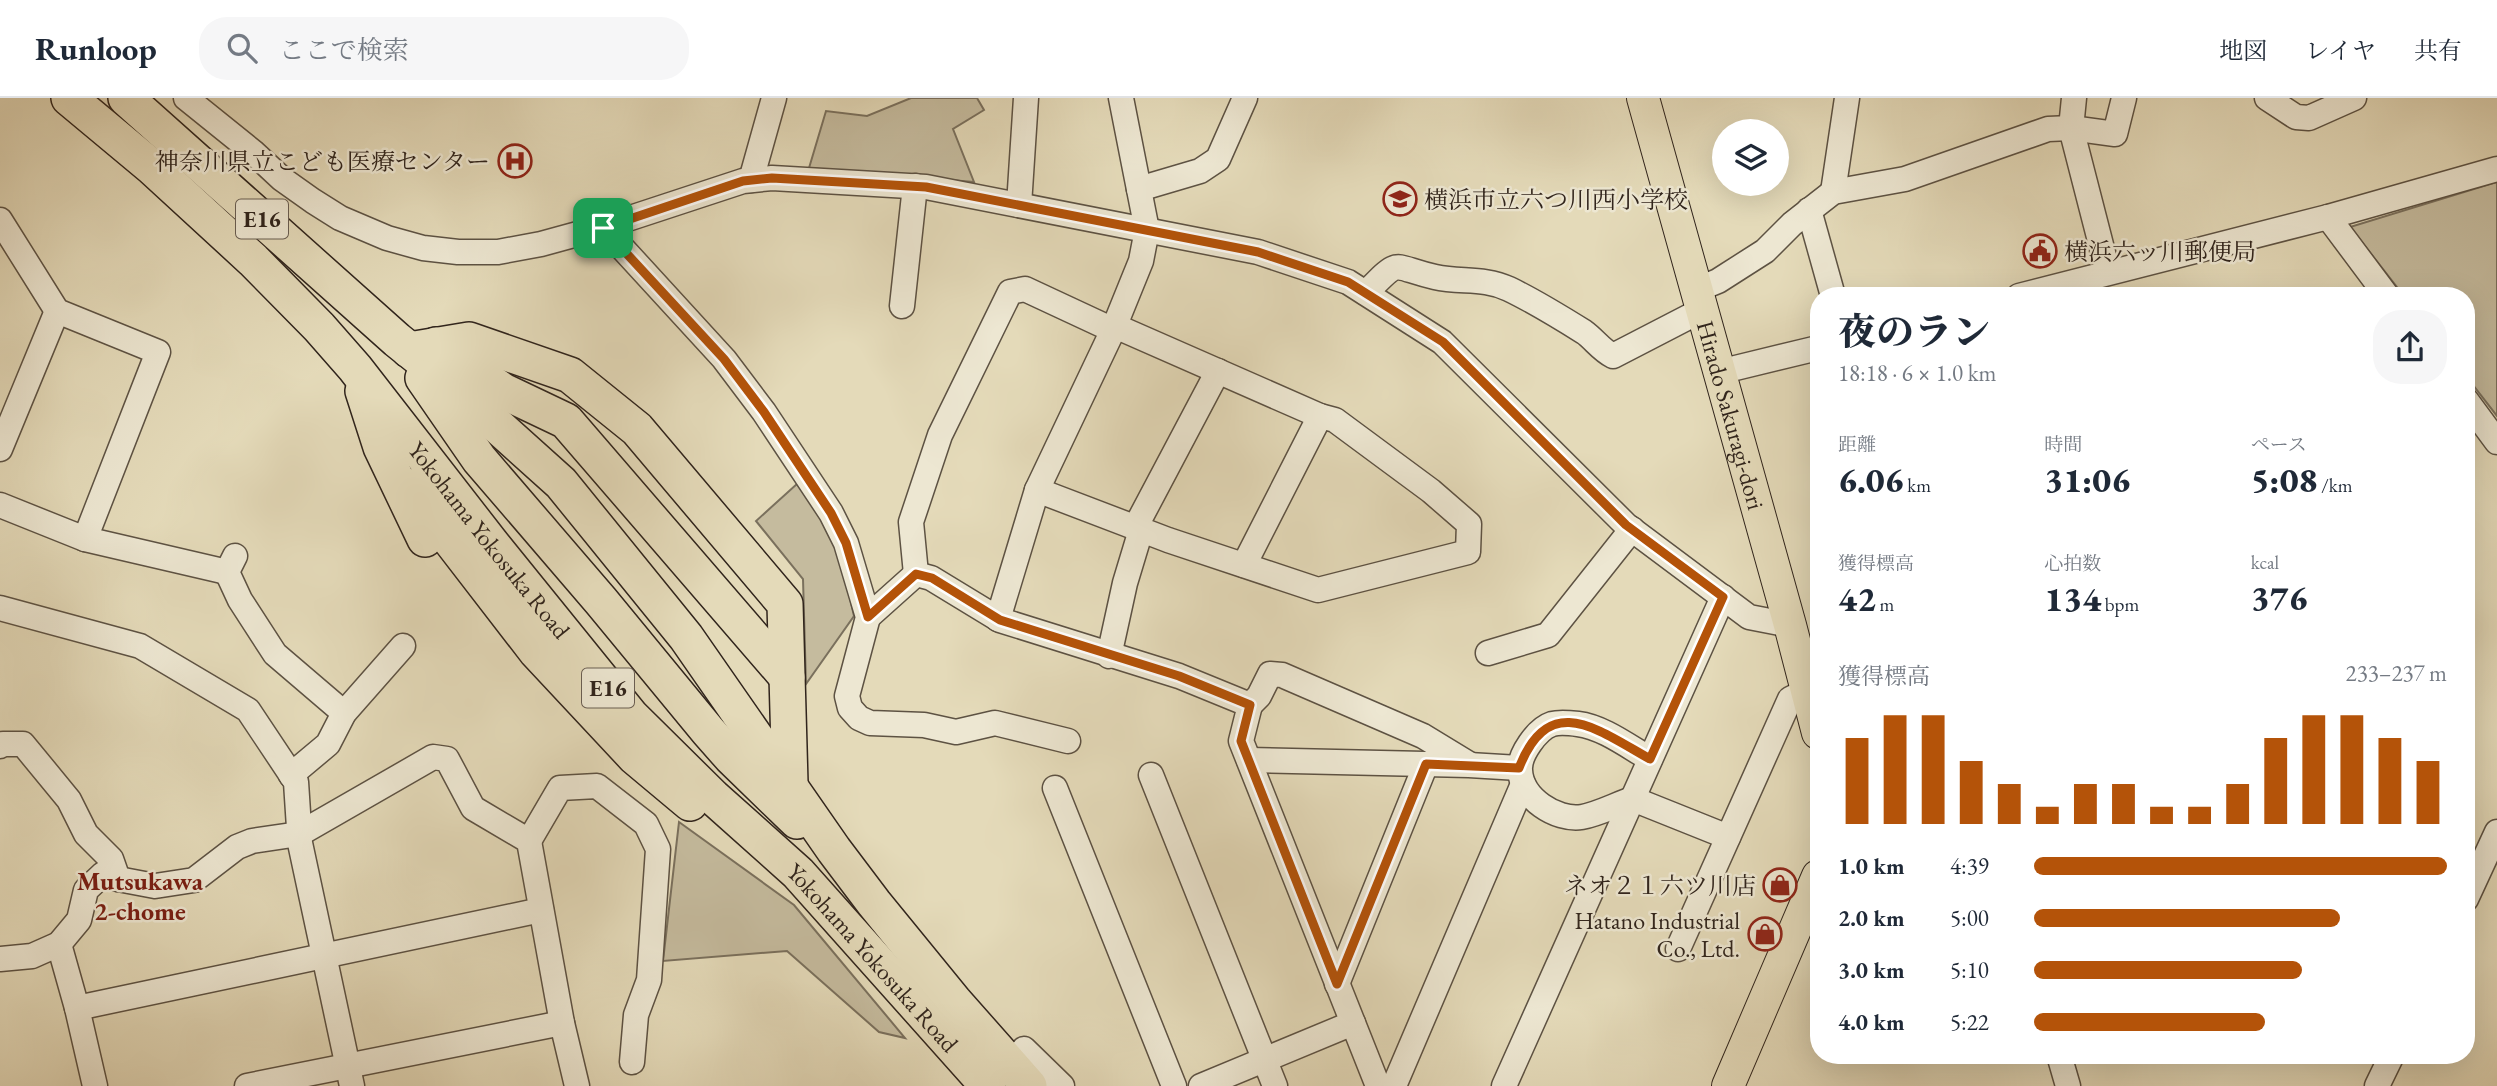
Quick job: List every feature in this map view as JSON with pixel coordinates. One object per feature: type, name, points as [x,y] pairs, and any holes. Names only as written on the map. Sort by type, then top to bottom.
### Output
[{"type":"highway","name":"Yokohama Yokosuka Road","points":[[68,98],[153,168],[253,260],[355,368],[391,408],[499,553],[631,716],[837,916],[1029,1086]]},
{"type":"highway","name":"Yokohama Yokosuka Road","points":[[127,98],[427,350],[561,483],[784,761],[988,1086]]},
{"type":"highway","points":[[469,340],[570,375],[637,429],[785,604],[784,761],[769,781],[511,470],[427,350],[469,340]]},
{"type":"highway","points":[[427,350],[566,421],[786,651]]},
{"type":"highway","points":[[427,350],[561,401],[585,419],[786,651]]},
{"type":"highway","points":[[427,350],[479,459],[708,731],[731,757],[784,761]]},
{"type":"highway","points":[[355,368],[381,447],[434,558],[608,759],[677,793]]},
{"type":"highway","points":[[503,391],[542,430],[560,440],[663,554],[784,761]]},
{"type":"highway","points":[[391,408],[434,439],[588,612],[673,713],[708,731]]},
{"type":"highway","points":[[391,408],[448,537],[537,651],[635,757],[741,846],[800,880]]},
{"type":"highway","points":[[482,430],[546,497],[784,761]]},
{"type":"highway","points":[[425,480],[548,640],[666,769],[800,880]]},
{"type":"main road","name":"Hirado Sakuragi-dori","points":[[1643,98],[1810,699]]},
{"type":"main road","points":[[1728,1086],[1810,895]]},
{"type":"street","points":[[186,98],[282,179],[313,201],[340,218],[387,238],[424,248],[458,252],[498,252],[541,244],[603,228],[751,180],[772,178],[915,186],[1258,252],[1348,282],[1443,342],[1513,424],[1632,529],[1749,617],[1790,625]]},
{"type":"street","points":[[751,180],[774,98]]},
{"type":"street","points":[[1019,205],[1026,98]]},
{"type":"street","points":[[998,619],[1037,490],[1114,328],[1141,261],[1147,230],[1121,98]]},
{"type":"street","points":[[1139,189],[1200,171],[1218,159],[1245,98]]},
{"type":"street","points":[[1833,191],[1847,98]]},
{"type":"street","points":[[1366,293],[1390,269],[1401,266],[1436,278],[1482,280],[1507,288],[1586,334],[1612,356],[1699,300],[1718,281],[1765,251],[1833,191],[1905,179],[2048,129],[2071,128],[2115,134],[2124,98]]},
{"type":"street","points":[[2267,98],[2299,107],[2309,118],[2354,98]]},
{"type":"street","points":[[2067,99],[2071,128],[2108,272]]},
{"type":"street","points":[[2052,287],[2328,218],[2497,169]]},
{"type":"street","points":[[902,306],[915,186]]},
{"type":"street","points":[[1809,211],[1830,287]]},
{"type":"street","points":[[2328,218],[2380,287]]},
{"type":"street","points":[[0,220],[57,311],[158,352],[85,539]]},
{"type":"street","points":[[603,228],[724,359],[764,412],[836,523],[846,543],[868,617],[847,696],[850,708],[859,718],[870,723],[924,725],[956,732],[995,723],[1068,741]]},
{"type":"street","points":[[916,574],[911,522],[940,435],[1010,292],[1025,289],[1320,416],[1335,420],[1433,489],[1469,524],[1468,552],[1318,590],[1138,529],[1037,490]]},
{"type":"street","points":[[0,449],[57,311]]},
{"type":"street","points":[[1719,372],[1810,350]]},
{"type":"street","points":[[1109,656],[1138,529],[1219,371]]},
{"type":"street","points":[[2475,412],[2497,442]]},
{"type":"street","points":[[1244,565],[1320,416]]},
{"type":"street","points":[[0,505],[85,539],[231,564],[240,600],[275,654],[344,713]]},
{"type":"street","points":[[1488,653],[1548,635],[1632,529]]},
{"type":"street","points":[[868,617],[916,574]]},
{"type":"street","points":[[916,574],[932,578],[998,619],[1179,676],[1250,705]]},
{"type":"street","points":[[1504,1086],[1723,597]]},
{"type":"street","points":[[0,608],[140,646],[248,710],[296,782],[299,834],[349,1076]]},
{"type":"street","points":[[291,775],[328,744],[344,713],[403,646]]},
{"type":"street","points":[[1378,1086],[1241,741],[1250,705],[1259,696],[1270,674],[1282,675],[1423,736],[1469,765]]},
{"type":"street","points":[[1678,949],[1790,699],[1808,691]]},
{"type":"street","points":[[1394,1086],[1521,776],[1525,752],[1538,733],[1551,724],[1582,724],[1650,759]]},
{"type":"street","points":[[0,746],[23,744],[69,800],[86,834],[111,859],[118,879]]},
{"type":"street","points":[[0,959],[32,956],[59,944],[79,920],[86,890],[103,874],[155,886],[194,880],[237,847],[252,841],[299,834],[433,757],[447,759],[472,808],[529,841]]},
{"type":"street","points":[[1249,760],[1469,765],[1521,776],[1535,800],[1549,810],[1568,817],[1582,817],[1633,799],[1728,837]]},
{"type":"street","points":[[1337,984],[1426,764]]},
{"type":"street","points":[[1152,775],[1275,1086]]},
{"type":"street","points":[[577,1086],[562,1023],[529,841],[559,788],[597,786],[646,824],[659,849],[649,980],[636,1016],[632,1062]]},
{"type":"street","points":[[1055,788],[1174,1086]]},
{"type":"street","points":[[2475,880],[2497,832]]},
{"type":"street","points":[[77,1008],[541,910]]},
{"type":"street","points":[[59,944],[77,1008],[94,1086]]},
{"type":"street","points":[[247,1086],[349,1076],[562,1023]]},
{"type":"street","points":[[1201,1086],[1353,1023]]},
{"type":"street","points":[[1024,1049],[1062,1086]]},
{"type":"street","points":[[2062,1064],[2068,1086]]},
{"type":"street","points":[[2377,1086],[2388,1064]]},
{"type":"shaded area","points":[[911,98],[977,98],[984,110],[953,129],[974,182],[809,168],[826,111],[867,116]]},
{"type":"shaded area","points":[[2497,182],[2497,416],[2475,388],[2475,287],[2397,287],[2350,227]]},
{"type":"shaded area","points":[[798,483],[838,545],[854,616],[806,684],[803,579],[756,521]]},
{"type":"shaded area","points":[[679,822],[794,905],[905,1038],[879,1032],[787,951],[663,961]]},
{"type":"place","name":"神奈川県立こども医療センター","points":[[515,161]]},
{"type":"place","name":"横浜市立六つ川西小学校","points":[[1400,199]]},
{"type":"place","name":"横浜六ッ川郵便局","points":[[2040,251]]},
{"type":"place","name":"ネオ２１六ツ川店","points":[[1780,885]]},
{"type":"place","name":"Hatano Industrial Co., Ltd.","points":[[1765,934]]},
{"type":"district","name":"Mutsukawa 2-chome","points":[[140,896]]},
{"type":"route","points":[[772,178],[821,179],[926,187],[1258,252],[1281,259],[1348,282],[1443,342],[1626,525],[1723,597],[1650,759],[1600,731],[1582,724],[1563,723],[1551,724],[1538,733],[1525,752],[1519,768],[1426,764],[1337,984],[1241,741],[1250,705],[1179,676],[1000,620],[932,578],[916,574],[868,617],[846,543],[831,513],[764,412],[724,359],[603,228],[743,181],[772,178]]}]
